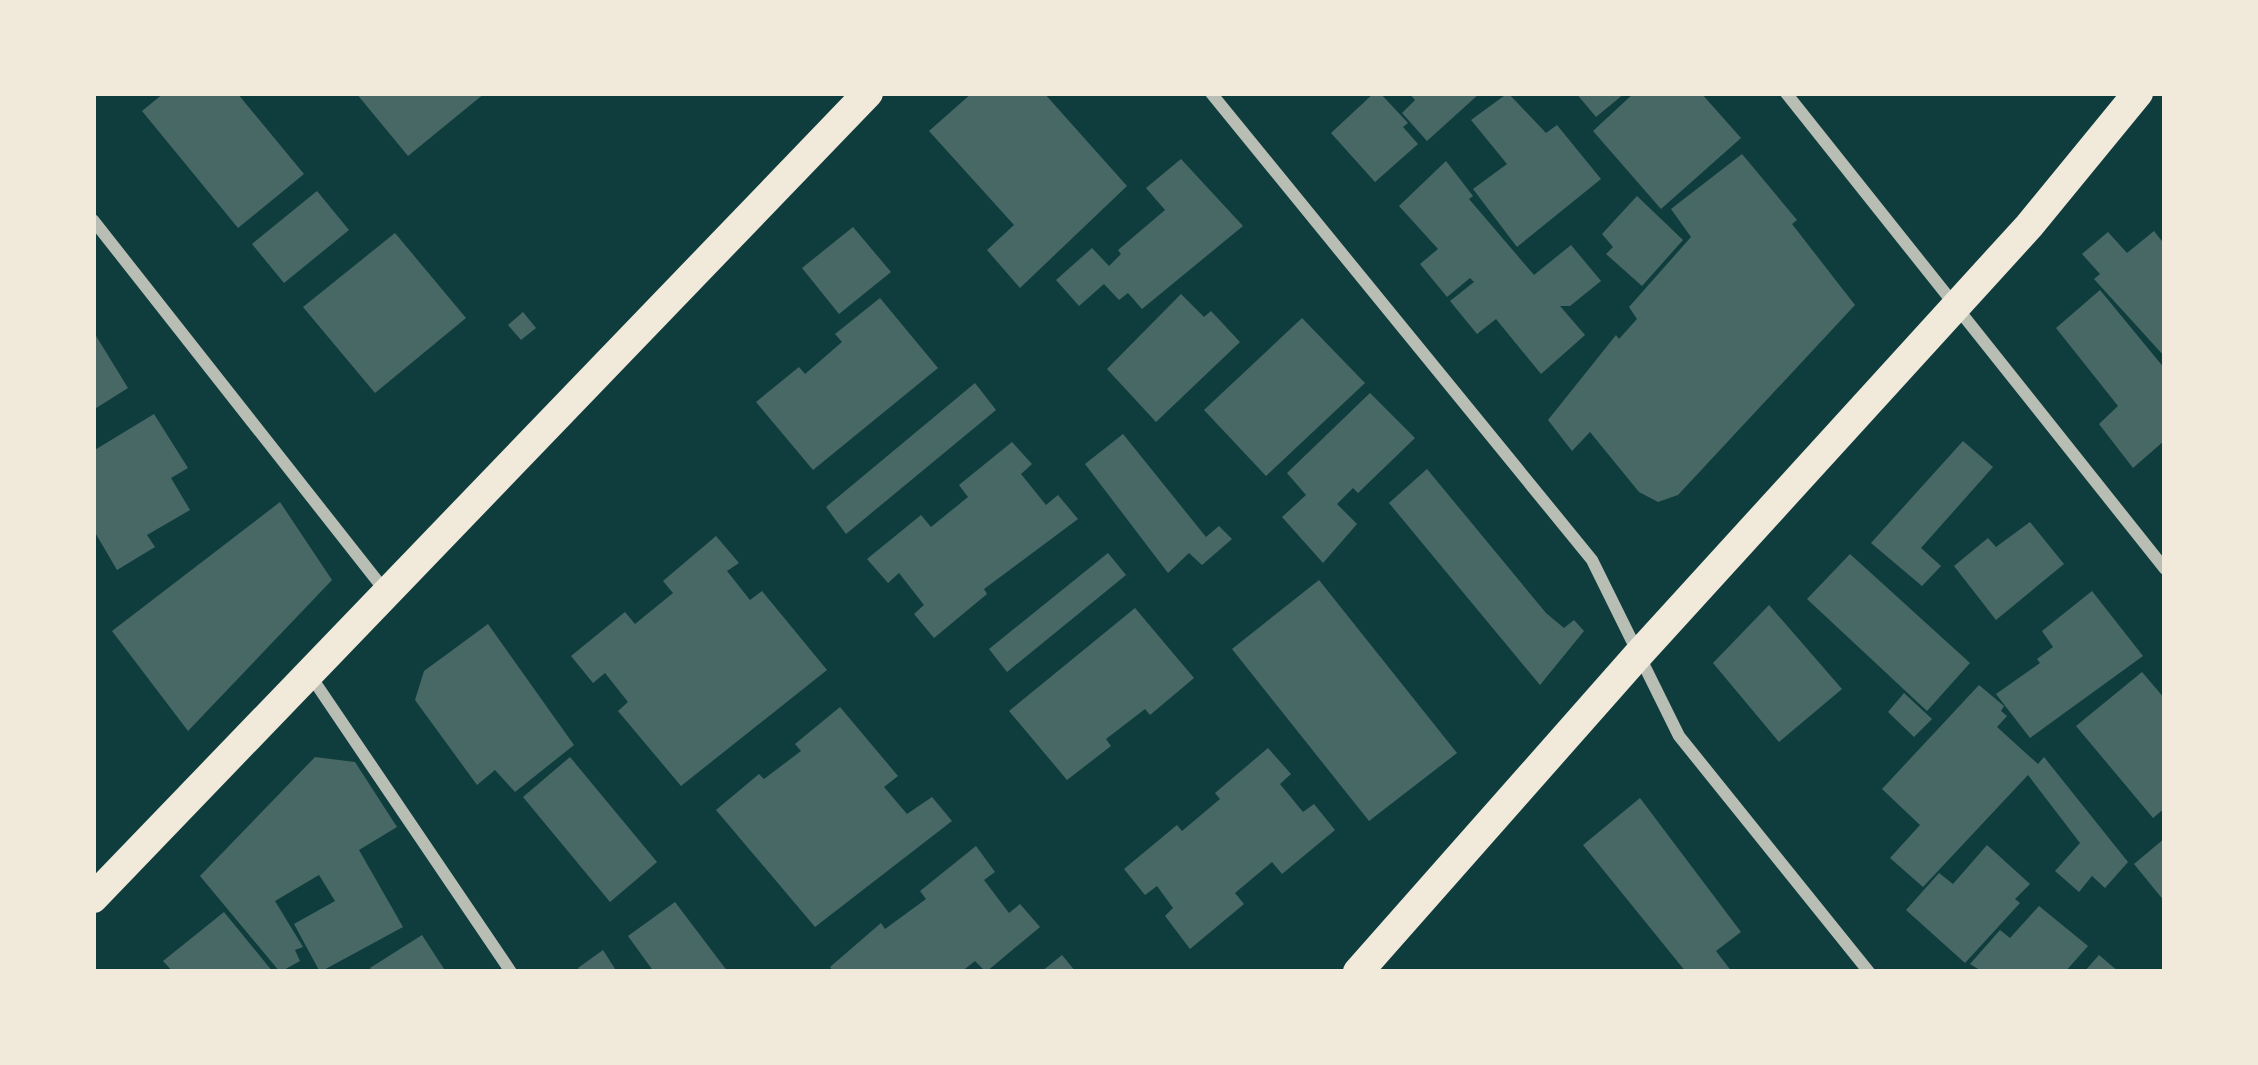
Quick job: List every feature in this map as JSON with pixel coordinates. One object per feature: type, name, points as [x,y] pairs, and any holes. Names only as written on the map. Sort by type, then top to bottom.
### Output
[{"type":"main road","points":[[93,898],[868,93]]},
{"type":"main road","points":[[1363,970],[1638,655],[1957,307],[2138,93]]},
{"type":"street","points":[[1211,93],[1592,560],[1679,736],[1869,972]]},
{"type":"street","points":[[1786,93],[2165,569]]},
{"type":"street","points":[[93,220],[387,593]]},
{"type":"street","points":[[309,674],[511,972]]},
{"type":"building","points":[[164,93],[237,93],[304,174],[238,228],[142,111]]},
{"type":"building","points":[[356,93],[485,93],[408,156]]},
{"type":"building","points":[[972,93],[1044,93],[1127,186],[1020,288],[987,250],[1014,225],[929,131]]},
{"type":"building","points":[[1374,93],[1380,93],[1408,123],[1403,127],[1418,144],[1375,182],[1331,133]]},
{"type":"building","points":[[1409,93],[1480,93],[1427,141],[1402,113],[1415,100]]},
{"type":"building","points":[[1508,93],[1546,133],[1557,125],[1601,179],[1517,247],[1473,189],[1507,164],[1471,120]]},
{"type":"building","points":[[1576,93],[1625,93],[1596,117]]},
{"type":"building","points":[[1634,93],[1701,93],[1741,138],[1661,209],[1593,131]]},
{"type":"building","points":[[1742,154],[1797,220],[1792,224],[1855,305],[1678,495],[1658,502],[1639,492],[1590,432],[1572,451],[1548,420],[1616,335],[1619,339],[1637,319],[1629,307],[1691,237],[1671,209]]},
{"type":"building","points":[[1181,159],[1243,226],[1142,309],[1128,293],[1119,300],[1104,284],[1079,306],[1056,280],[1092,248],[1109,266],[1121,254],[1118,250],[1165,210],[1146,188]]},
{"type":"building","points":[[1446,161],[1473,196],[1469,199],[1534,275],[1571,245],[1601,281],[1570,306],[1560,306],[1585,335],[1541,374],[1496,319],[1477,334],[1450,301],[1474,282],[1470,278],[1447,297],[1420,264],[1438,249],[1399,206]]},
{"type":"building","points":[[317,191],[349,230],[284,283],[252,244]]},
{"type":"building","points":[[1637,196],[1683,240],[1642,286],[1606,254],[1613,247],[1602,234]]},
{"type":"building","points":[[853,227],[891,272],[839,314],[802,268]]},
{"type":"building","points":[[2154,231],[2165,245],[2165,357],[2094,279],[2100,274],[2082,254],[2108,232],[2127,253]]},
{"type":"building","points":[[395,233],[466,318],[375,393],[303,307]]},
{"type":"building","points":[[2100,290],[2165,369],[2165,440],[2133,468],[2099,424],[2118,406],[2056,328]]},
{"type":"building","points":[[1181,294],[1204,317],[1211,311],[1240,342],[1156,422],[1107,369]]},
{"type":"building","points":[[880,298],[938,368],[813,470],[756,402],[799,367],[805,374],[842,342],[835,334]]},
{"type":"building","points":[[523,312],[536,328],[521,340],[508,325]]},
{"type":"building","points":[[1302,318],[1365,383],[1266,476],[1204,410]]},
{"type":"building","points":[[93,331],[128,388],[93,410]]},
{"type":"building","points":[[975,383],[996,410],[846,534],[826,507]]},
{"type":"building","points":[[1370,393],[1415,438],[1358,493],[1353,488],[1337,504],[1357,524],[1323,563],[1282,517],[1306,495],[1287,473]]},
{"type":"building","points":[[154,414],[188,468],[171,478],[190,510],[147,535],[155,547],[117,570],[93,529],[93,451]]},
{"type":"building","points":[[1123,434],[1206,537],[1219,526],[1232,539],[1202,565],[1189,553],[1168,573],[1085,464]]},
{"type":"building","points":[[1963,441],[1993,467],[1921,548],[1941,566],[1922,586],[1871,543]]},
{"type":"building","points":[[1012,442],[1032,464],[1021,474],[1046,505],[1058,495],[1078,519],[984,589],[987,594],[934,638],[914,614],[924,605],[899,573],[888,583],[867,559],[921,515],[931,527],[968,497],[959,485]]},
{"type":"building","points":[[1427,469],[1546,613],[1564,628],[1574,620],[1584,631],[1540,685],[1389,503]]},
{"type":"building","points":[[280,502],[332,580],[188,731],[112,631]]},
{"type":"building","points":[[2030,522],[2064,564],[1996,620],[1954,566],[1988,538],[1996,547]]},
{"type":"building","points":[[716,536],[739,563],[727,571],[750,600],[762,591],[827,670],[681,786],[618,711],[628,702],[605,673],[593,683],[571,656],[625,612],[635,624],[673,593],[663,581]]},
{"type":"building","points":[[1108,553],[1126,575],[1007,672],[989,649]]},
{"type":"building","points":[[1850,554],[1970,663],[1927,711],[1807,599]]},
{"type":"building","points":[[1319,580],[1457,753],[1369,821],[1232,649]]},
{"type":"building","points":[[2092,591],[2143,656],[2030,738],[1996,694],[2040,663],[2037,659],[2053,647],[2042,631]]},
{"type":"building","points":[[1769,605],[1842,689],[1779,742],[1713,663]]},
{"type":"building","points":[[1135,608],[1194,678],[1150,715],[1145,709],[1106,739],[1111,746],[1067,780],[1009,711]]},
{"type":"building","points":[[488,624],[574,745],[515,792],[495,770],[477,785],[415,700],[424,671]]},
{"type":"building","points":[[2142,672],[2165,699],[2165,808],[2153,818],[2076,726]]},
{"type":"building","points":[[1979,685],[2004,706],[2001,711],[2007,716],[1997,727],[2038,764],[2044,757],[2128,862],[2105,888],[2092,876],[2079,892],[2055,871],[2080,843],[2028,775],[1923,887],[1890,858],[1920,825],[1882,789]]},
{"type":"building","points":[[1904,693],[1932,719],[1914,737],[1888,712]]},
{"type":"building","points":[[840,707],[898,776],[884,787],[907,814],[932,797],[952,821],[815,927],[716,810],[759,774],[764,779],[801,751],[795,744]]},
{"type":"building","points":[[1268,748],[1291,774],[1280,784],[1303,812],[1314,804],[1335,830],[1282,874],[1272,862],[1235,893],[1244,904],[1190,949],[1165,916],[1173,908],[1157,886],[1145,895],[1124,869],[1177,825],[1182,831],[1220,799],[1215,793]]},
{"type":"building","points":[[315,757],[355,762],[397,827],[359,850],[403,927],[320,972],[294,924],[335,901],[319,875],[275,901],[303,947],[295,950],[300,961],[280,972],[200,876]]},
{"type":"building","points":[[570,757],[657,862],[610,902],[523,797]]},
{"type":"building","points":[[1640,798],[1741,932],[1716,951],[1732,972],[1686,972],[1583,845]]},
{"type":"building","points":[[2165,838],[2165,902],[2134,864]]},
{"type":"building","points":[[1987,845],[2030,884],[2015,899],[2020,903],[1965,963],[1906,910],[1939,873],[1953,884]]},
{"type":"building","points":[[976,846],[995,872],[984,880],[1009,913],[1020,904],[1040,927],[986,972],[975,961],[961,972],[833,972],[830,967],[881,923],[885,929],[926,899],[920,891]]},
{"type":"building","points":[[675,902],[728,972],[654,972],[628,936]]},
{"type":"building","points":[[2039,906],[2088,946],[2065,972],[1983,972],[1970,964],[2000,930],[2010,938]]},
{"type":"building","points":[[224,912],[273,972],[173,972],[163,961]]},
{"type":"building","points":[[422,935],[446,972],[373,972],[370,968]]},
{"type":"building","points":[[603,950],[617,972],[580,972],[578,968]]},
{"type":"building","points":[[1062,955],[1076,972],[1041,972]]},
{"type":"building","points":[[2099,955],[2119,972],[2084,972]]}]
